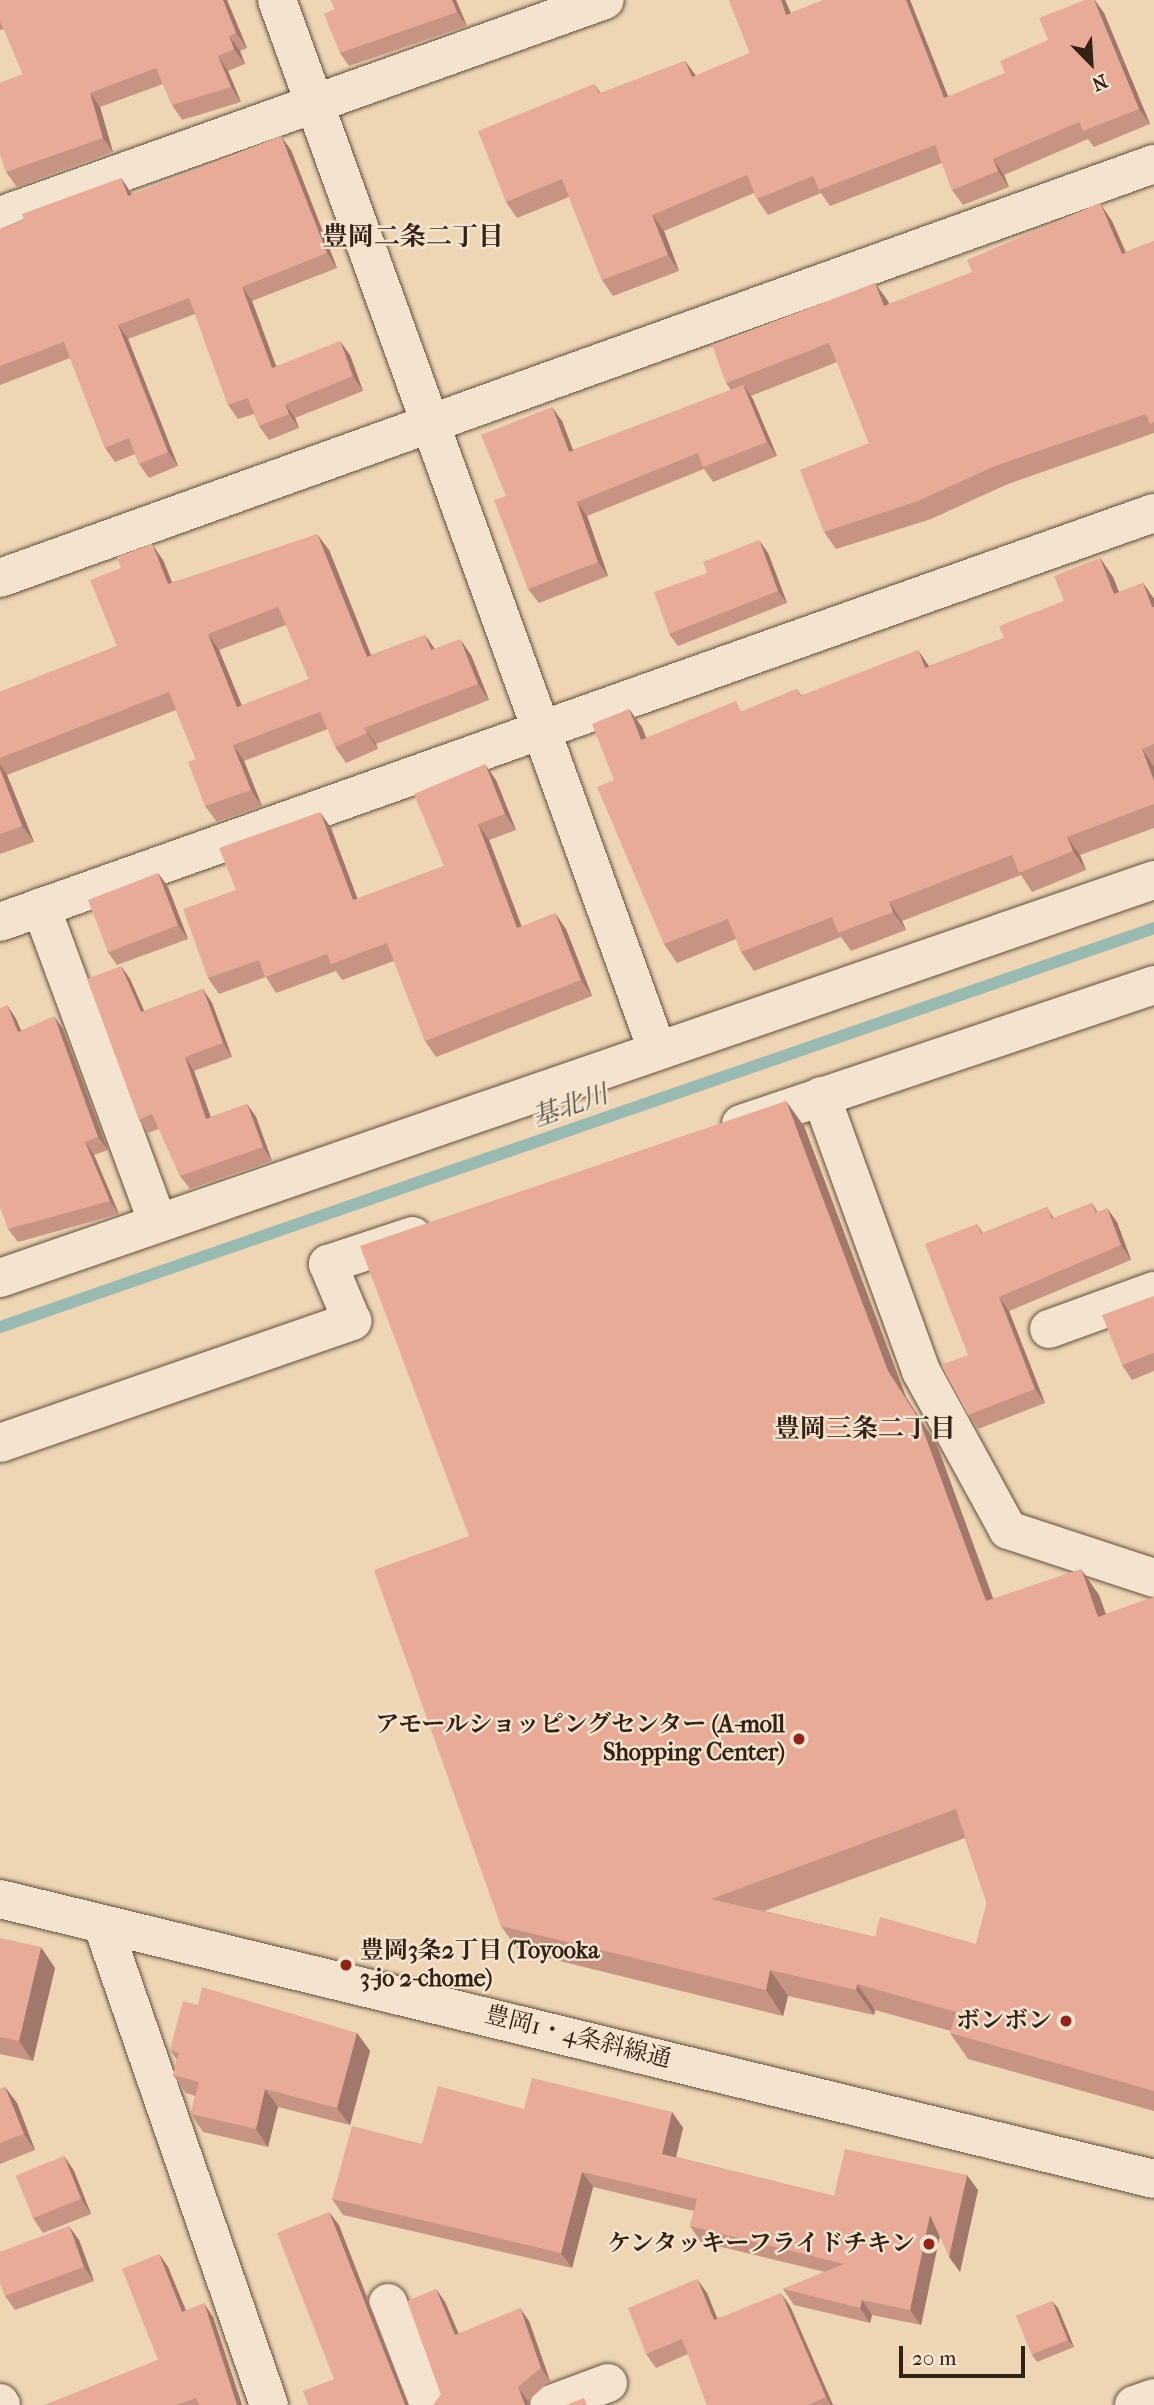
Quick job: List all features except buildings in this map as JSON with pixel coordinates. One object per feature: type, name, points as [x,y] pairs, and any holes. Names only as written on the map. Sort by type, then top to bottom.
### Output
[{"type":"street","points":[[277,0],[656,1047]]},
{"type":"street","points":[[0,216],[605,0]]},
{"type":"street","points":[[0,578],[1154,164]]},
{"type":"street","points":[[0,922],[541,728],[1154,513]]},
{"type":"street","points":[[0,1278],[656,1047],[1154,880]]},
{"type":"street","points":[[41,907],[158,1223]]},
{"type":"street","points":[[706,1136],[1154,985]]},
{"type":"street","points":[[821,1096],[921,1371],[1007,1530],[1154,1578]]},
{"type":"street","points":[[0,1443],[352,1321],[328,1264],[446,1224]]},
{"type":"street","points":[[1049,1329],[1154,1291]]},
{"type":"street","name":"豊岡1・4条斜線通","points":[[0,1899],[1154,2179]]},
{"type":"street","points":[[103,1926],[269,2405]]},
{"type":"street","points":[[388,2303],[429,2405]]},
{"type":"street","points":[[549,2405],[608,2383]]},
{"type":"street","points":[[1134,2405],[1154,2398]]},
{"type":"waterway","name":"基北川","points":[[0,1327],[1154,928]]},
{"type":"place","name":"アモールショッピングセンター (A-moll Shopping Center)","points":[[799,1739]]},
{"type":"place","name":"豊岡3条2丁目 (Toyooka 3-jo 2-chome)","points":[[346,1965]]},
{"type":"place","name":"ボンボン","points":[[1066,2021]]},
{"type":"place","name":"ケンタッキーフライドチキン","points":[[929,2244]]},
{"type":"district","name":"豊岡二条二丁目","points":[[413,237]]},
{"type":"district","name":"豊岡三条二丁目","points":[[865,1429]]}]
